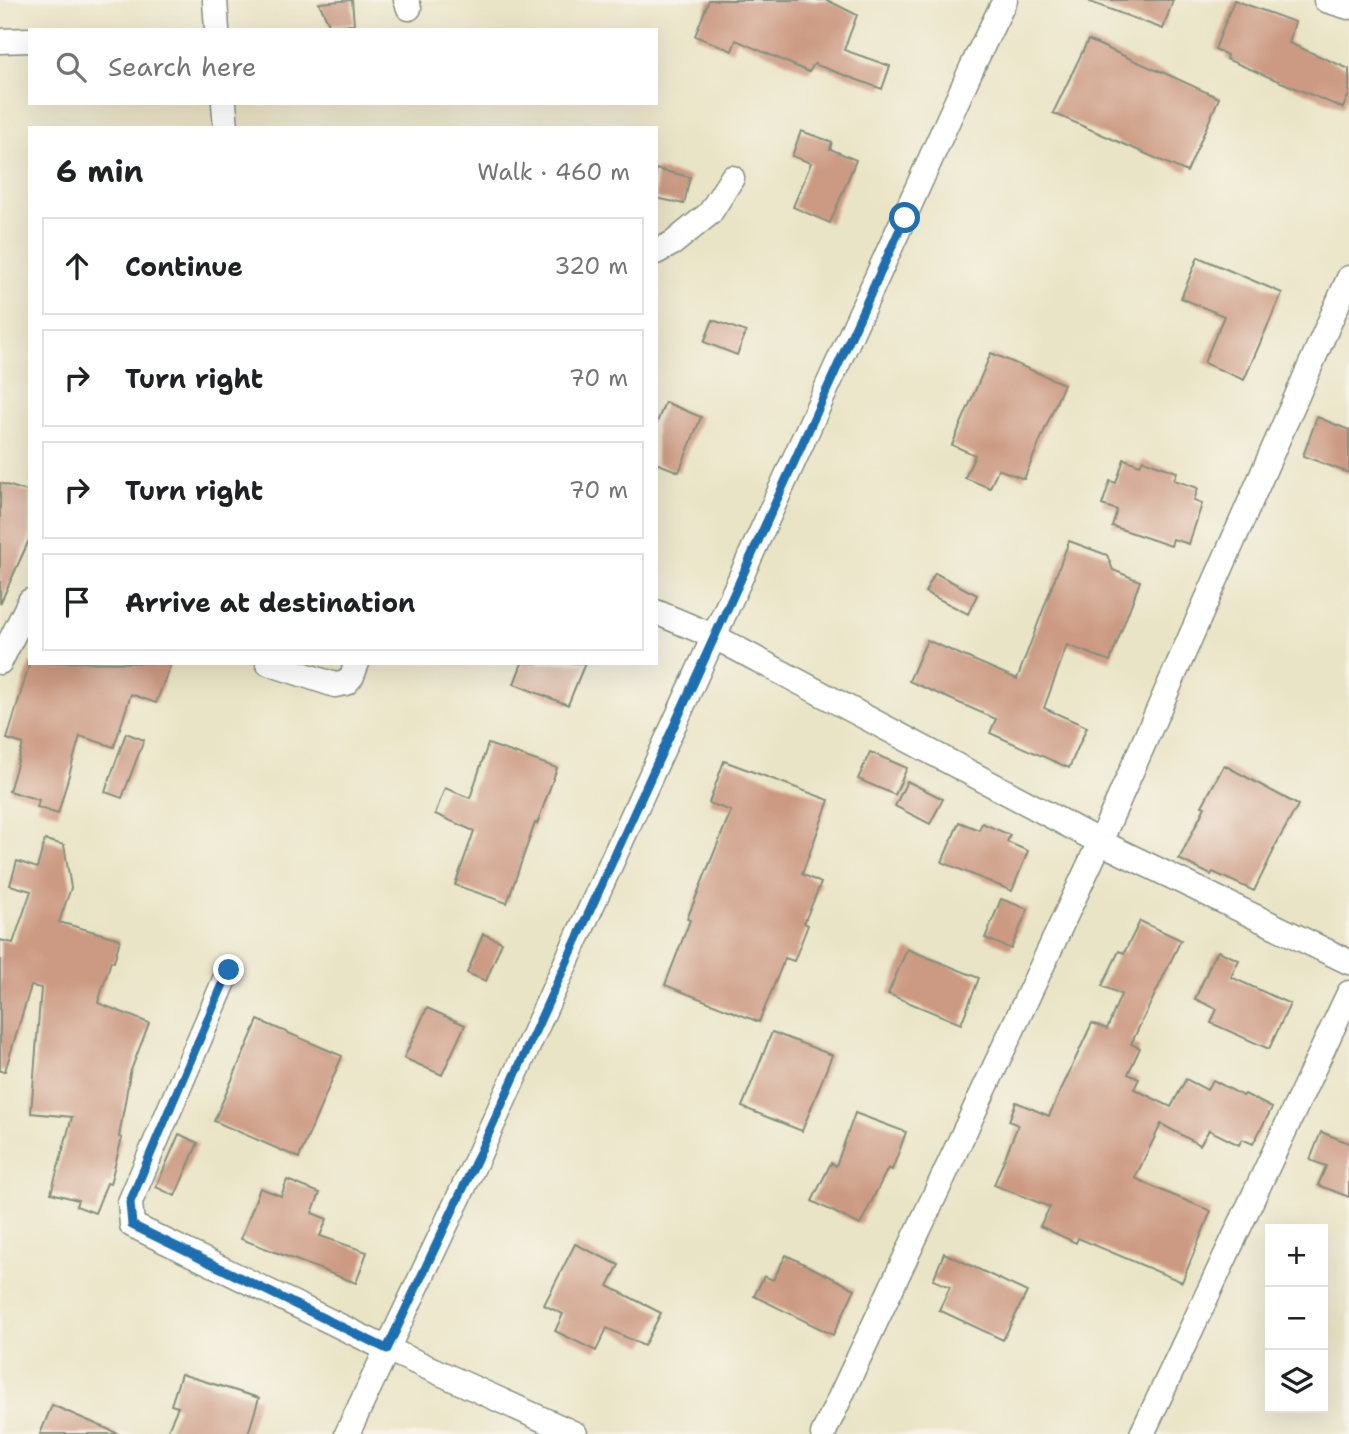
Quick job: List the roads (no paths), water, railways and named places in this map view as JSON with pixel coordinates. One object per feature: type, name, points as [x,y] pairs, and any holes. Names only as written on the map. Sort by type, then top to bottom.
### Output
[{"type":"street","points":[[215,0],[217,28]]},
{"type":"street","points":[[347,1434],[481,1148],[974,62],[1005,0]]},
{"type":"street","points":[[1326,0],[1349,7]]},
{"type":"street","points":[[0,41],[28,40]]},
{"type":"street","points":[[224,105],[226,126]]},
{"type":"street","points":[[658,251],[673,243],[710,214],[732,178]]},
{"type":"street","points":[[823,1434],[1100,842],[1349,278]]},
{"type":"street","points":[[0,662],[28,605]]},
{"type":"street","points":[[658,613],[713,636],[1100,842],[1349,962]]},
{"type":"street","points":[[274,665],[335,685],[346,683],[356,665]]},
{"type":"street","points":[[229,970],[130,1202],[132,1225],[387,1349],[575,1434]]},
{"type":"street","points":[[1142,1434],[1349,993]]}]
